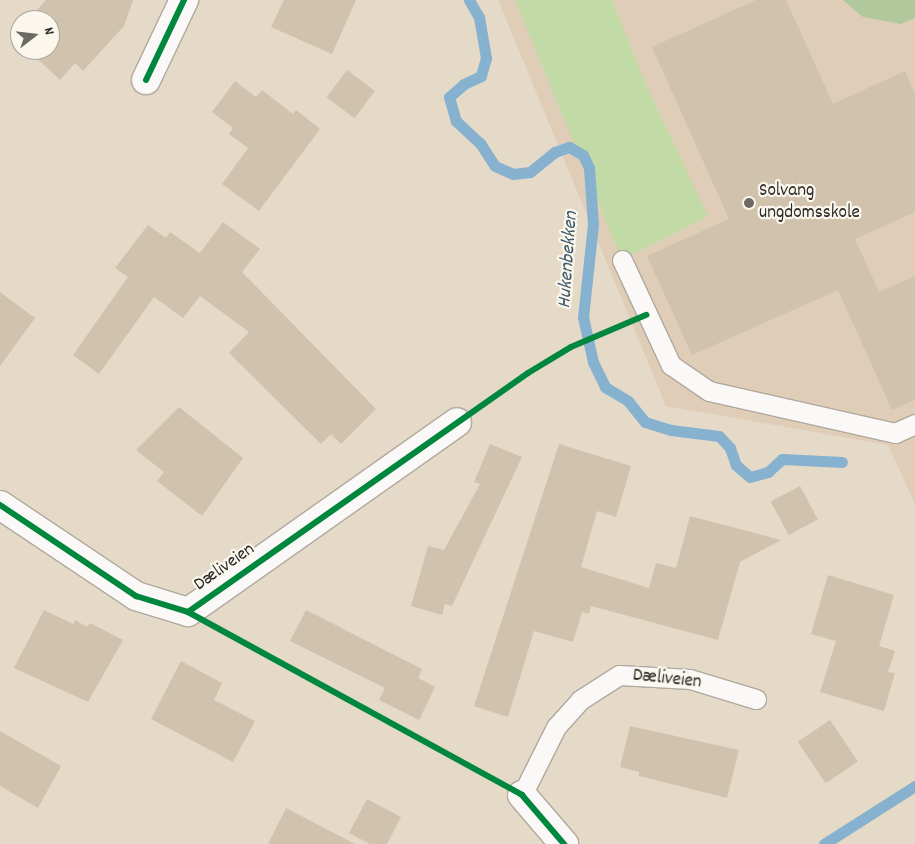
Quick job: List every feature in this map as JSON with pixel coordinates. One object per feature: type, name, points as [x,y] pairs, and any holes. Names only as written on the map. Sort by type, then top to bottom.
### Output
[{"type":"street","points":[[146,80],[184,0]]},
{"type":"street","name":"Dæliveien","points":[[0,506],[136,596],[188,612],[457,422]]},
{"type":"street","name":"Dæliveien","points":[[522,795],[564,844]]},
{"type":"lane","points":[[622,260],[670,365],[709,391],[895,433],[915,424]]},
{"type":"lane","name":"Dæliveien","points":[[522,795],[556,727],[580,700],[619,676],[690,679],[756,699]]},
{"type":"shaded area","name":"Solvang ungdomsskole","points":[[498,0],[915,0],[915,504],[888,445],[666,406]]},
{"type":"green space","points":[[515,0],[612,0],[643,78],[708,216],[622,260]]},
{"type":"green space","points":[[843,0],[915,0],[915,18],[901,24],[863,17]]},
{"type":"building","points":[[46,0],[133,0],[124,26],[83,71],[75,63],[60,80],[39,60],[60,60],[60,10],[37,10]]},
{"type":"building","points":[[284,0],[356,0],[332,54],[271,27]]},
{"type":"building","points":[[756,0],[786,0],[833,104],[905,71],[915,94],[915,212],[855,239],[879,292],[915,276],[915,400],[892,410],[838,290],[692,355],[647,256],[729,219],[652,47]]},
{"type":"building","points":[[347,70],[375,91],[354,118],[327,97]]},
{"type":"building","points":[[235,81],[256,97],[262,90],[293,114],[296,110],[320,129],[259,211],[222,184],[248,148],[229,134],[233,128],[212,112]]},
{"type":"building","points":[[223,222],[260,249],[242,272],[376,409],[341,444],[331,434],[321,444],[229,353],[249,332],[200,296],[183,318],[154,297],[99,374],[73,355],[128,277],[115,268],[148,225],[166,238],[170,232],[200,253]]},
{"type":"building","points":[[0,292],[35,318],[0,366]]},
{"type":"building","points":[[179,407],[243,458],[202,516],[157,481],[164,472],[136,450]]},
{"type":"building","points":[[490,444],[522,457],[452,606],[445,604],[442,615],[411,606],[428,546],[444,550],[480,484],[474,482]]},
{"type":"building","points":[[559,444],[631,466],[616,517],[597,511],[581,567],[649,588],[656,563],[676,568],[690,516],[781,540],[740,562],[718,640],[591,606],[589,614],[582,612],[573,642],[534,631],[508,717],[474,706]]},
{"type":"building","points":[[800,486],[818,520],[789,535],[771,501]]},
{"type":"building","points":[[828,575],[894,595],[879,646],[895,651],[888,672],[895,673],[884,711],[820,692],[836,641],[811,634]]},
{"type":"building","points":[[44,610],[73,624],[75,620],[87,627],[90,623],[123,640],[88,702],[14,668]]},
{"type":"building","points":[[306,610],[422,669],[418,678],[435,687],[419,720],[379,700],[385,688],[290,641]]},
{"type":"building","points":[[181,661],[222,683],[214,700],[255,721],[233,762],[151,719]]},
{"type":"building","points":[[830,720],[858,761],[826,783],[798,742]]},
{"type":"building","points":[[630,726],[739,750],[727,798],[639,776],[639,772],[620,767]]},
{"type":"building","points":[[0,731],[61,766],[38,808],[0,786]]},
{"type":"building","points":[[367,799],[401,817],[387,844],[370,844],[349,833]]},
{"type":"building","points":[[286,808],[355,844],[268,844]]},
{"type":"waterway","name":"Hukenbekken","points":[[469,0],[479,17],[486,58],[481,76],[464,84],[449,97],[456,121],[480,143],[495,166],[513,174],[530,172],[555,152],[569,147],[583,155],[589,168],[593,224],[583,317],[593,362],[605,387],[628,401],[645,422],[671,430],[719,436],[730,448],[736,465],[750,477],[768,472],[782,459],[842,462]]},
{"type":"waterway","name":"Hukenbekken","points":[[824,844],[915,786]]},
{"type":"cycle path","points":[[146,80],[184,0]]},
{"type":"cycle path","points":[[0,505],[136,596],[188,612],[528,373],[571,347],[646,315]]},
{"type":"cycle path","points":[[188,612],[522,795],[564,844]]},
{"type":"place","name":"Solvang ungdomsskole","points":[[749,203]]}]
